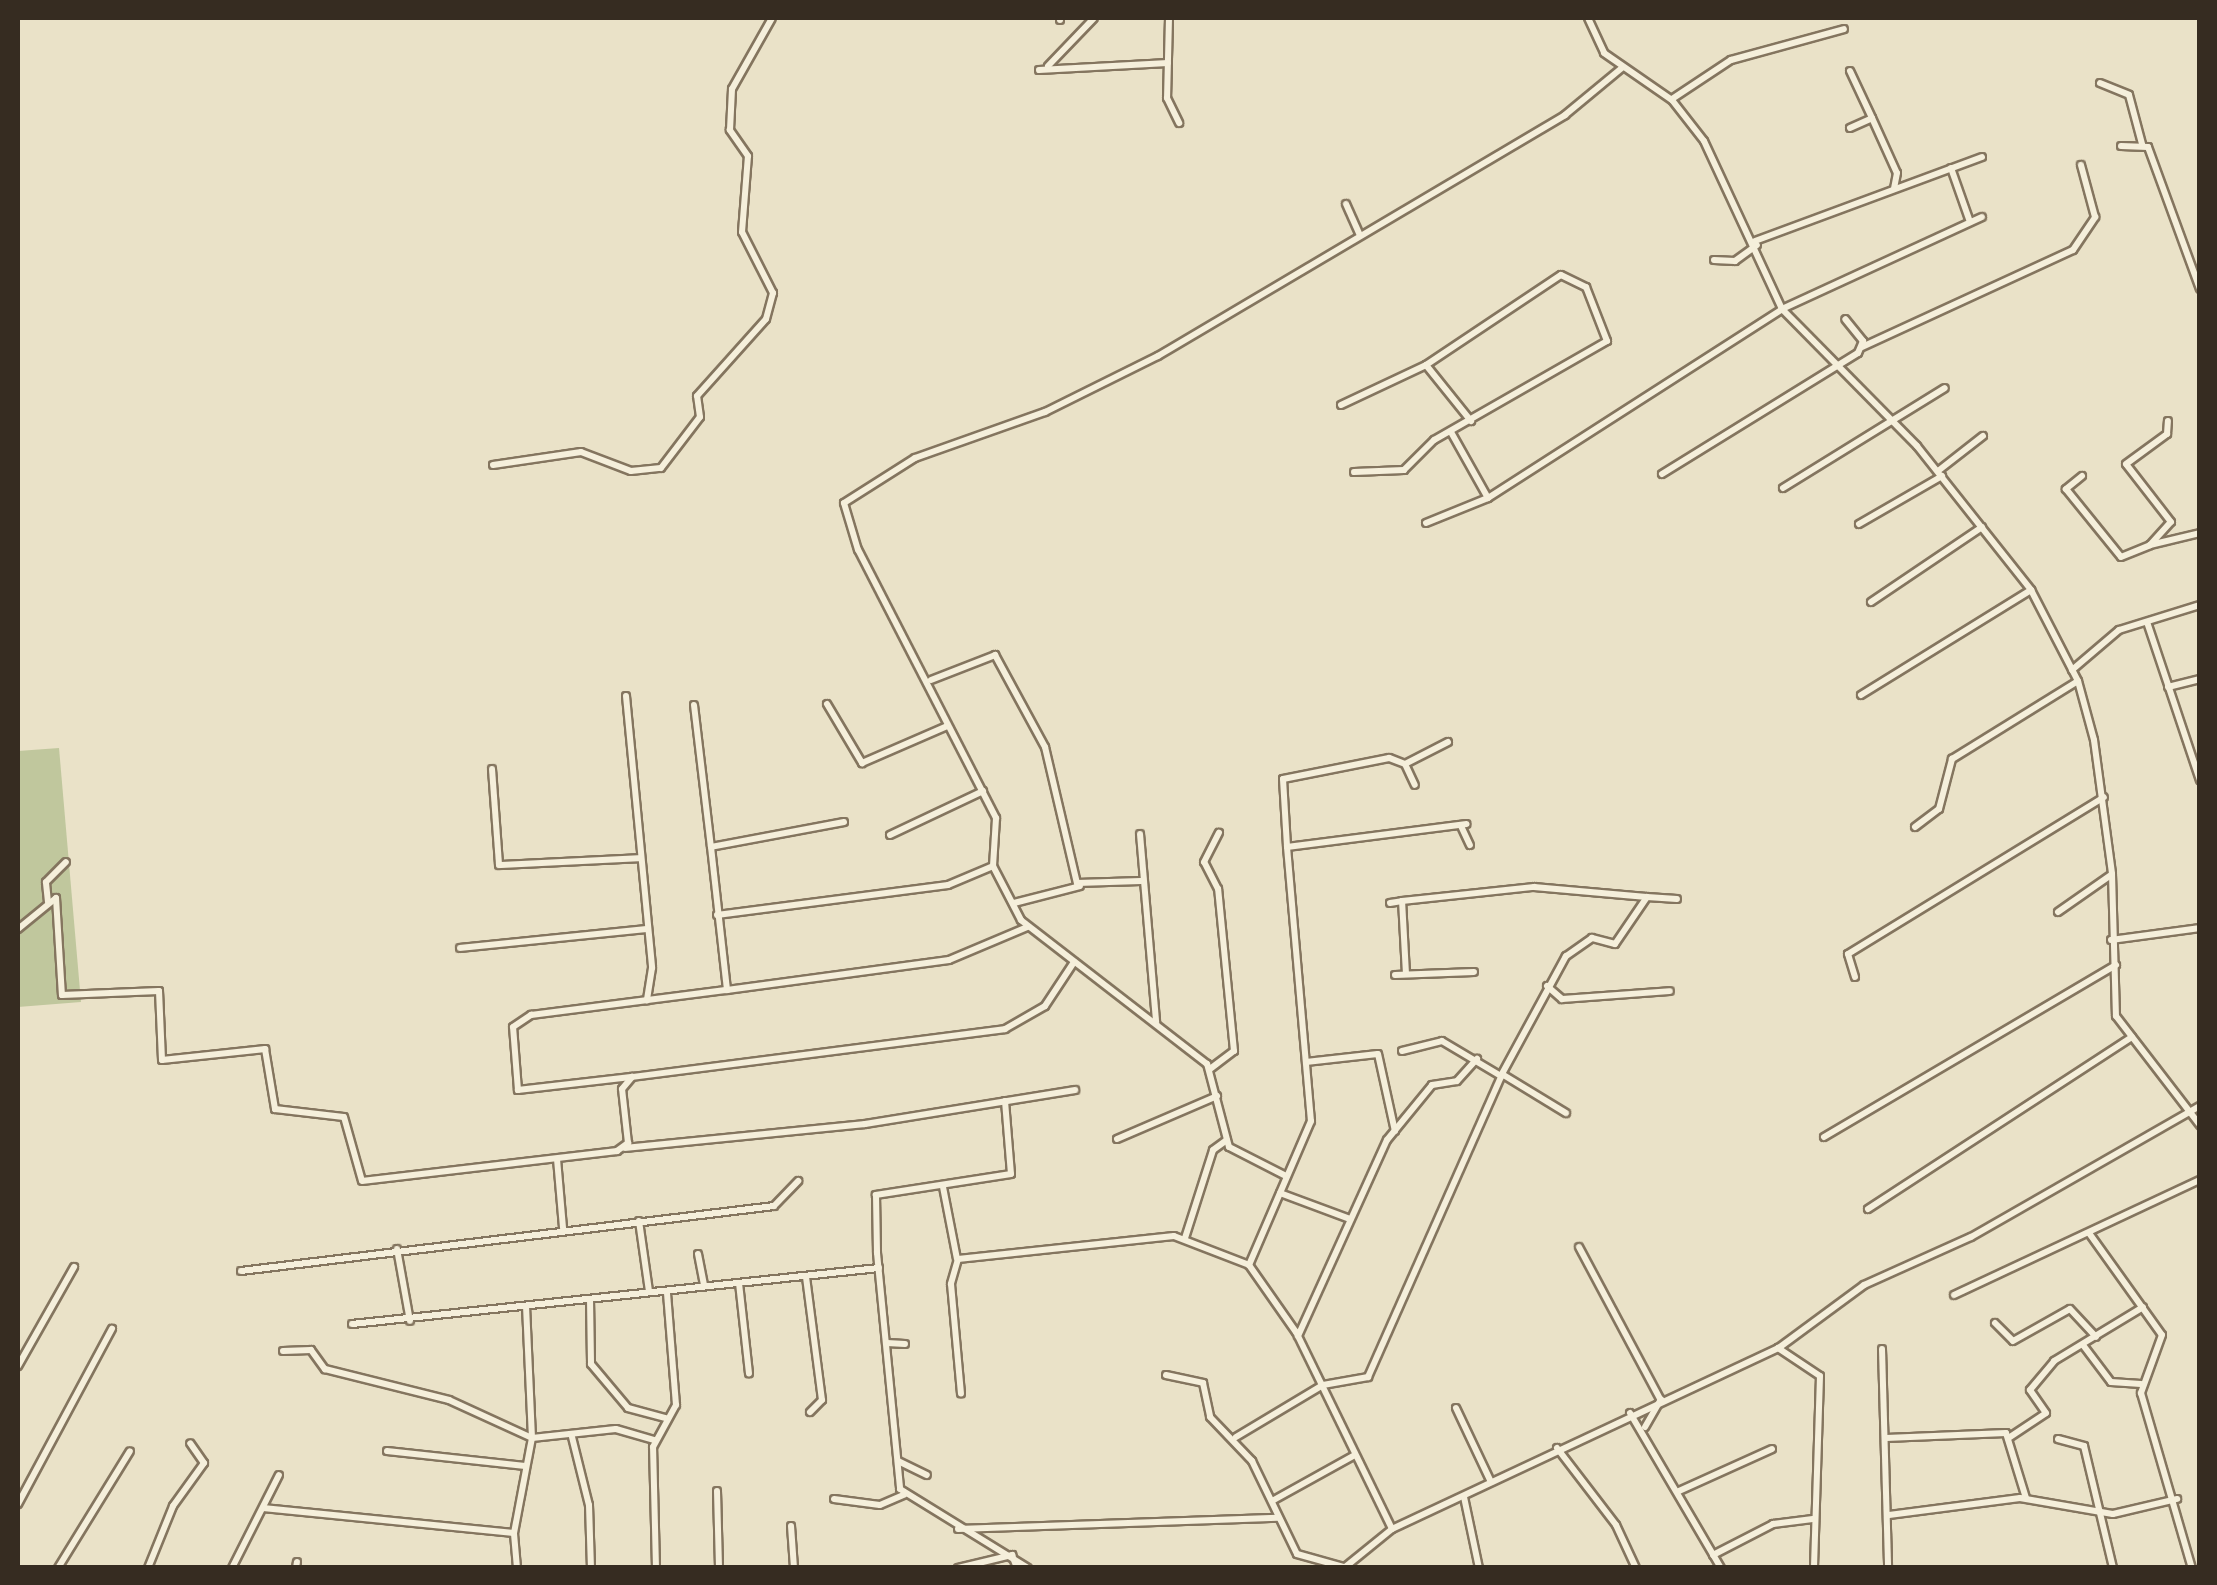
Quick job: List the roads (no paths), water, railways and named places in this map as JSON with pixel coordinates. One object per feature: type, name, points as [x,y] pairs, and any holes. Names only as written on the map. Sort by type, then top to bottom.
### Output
[{"type":"street","points":[[494,465],[582,452],[630,471],[661,468],[700,417],[697,396],[766,319],[774,293],[742,232],[748,156],[730,130],[732,89],[772,18]]},
{"type":"street","points":[[1094,18],[1043,68],[1168,63]]},
{"type":"street","points":[[1169,18],[1167,103],[1179,122]]},
{"type":"street","points":[[1588,18],[1600,47],[1672,100],[1713,154],[1756,243],[1782,309],[1940,473],[2031,590],[2078,681],[2104,796],[2112,874],[2114,1010],[2200,1125]]},
{"type":"street","points":[[1672,100],[1678,87],[1731,60],[1844,29]]},
{"type":"street","points":[[1286,1176],[1227,1140],[1210,1068],[1027,927],[993,866],[999,828],[947,726],[931,680],[870,574],[844,503],[915,458],[1096,389],[1565,114],[1623,67]]},
{"type":"street","points":[[1850,71],[1898,173],[1893,189]]},
{"type":"street","points":[[2100,82],[2130,95],[2142,144],[2200,289]]},
{"type":"street","points":[[1850,128],[1872,118]]},
{"type":"street","points":[[2121,146],[2142,144]]},
{"type":"street","points":[[1714,260],[1735,261],[1756,243],[1982,157]]},
{"type":"street","points":[[1662,474],[1862,348],[2073,250],[2095,217],[2081,166]]},
{"type":"street","points":[[1951,168],[1970,222]]},
{"type":"street","points":[[1346,204],[1360,235]]},
{"type":"street","points":[[1426,523],[1488,498],[1782,309],[1982,216]]},
{"type":"street","points":[[1341,405],[1426,365],[1561,275],[1586,287],[1607,341],[1451,432],[1404,470],[1354,472]]},
{"type":"street","points":[[1845,319],[1862,348]]},
{"type":"street","points":[[1426,365],[1471,421]]},
{"type":"street","points":[[1783,488],[1890,418],[1946,388]]},
{"type":"street","points":[[2150,545],[2171,522],[2126,464],[2167,434],[2168,421]]},
{"type":"street","points":[[1451,432],[1488,498]]},
{"type":"street","points":[[1859,524],[1940,473],[1983,436]]},
{"type":"street","points":[[2082,476],[2066,489],[2121,557],[2150,545],[2200,533]]},
{"type":"street","points":[[1871,602],[1982,526]]},
{"type":"street","points":[[1861,695],[2031,590]]},
{"type":"street","points":[[2072,670],[2119,630],[2200,605]]},
{"type":"street","points":[[2147,622],[2200,780]]},
{"type":"street","points":[[931,680],[995,655],[1045,746],[1082,886]]},
{"type":"street","points":[[2168,687],[2200,678]]},
{"type":"street","points":[[1914,827],[1939,809],[1952,760],[2078,681]]},
{"type":"street","points":[[626,696],[653,994],[645,1003]]},
{"type":"street","points":[[828,704],[862,764],[947,726]]},
{"type":"street","points":[[694,705],[727,990]]},
{"type":"street","points":[[1404,764],[1448,742]]},
{"type":"street","points":[[1249,1266],[1311,1121],[1283,779],[1389,758],[1404,764],[1415,785]]},
{"type":"street","points":[[492,769],[499,866],[640,858]]},
{"type":"street","points":[[890,835],[983,791]]},
{"type":"street","points":[[1855,977],[1848,954],[2104,796]]},
{"type":"street","points":[[712,847],[844,822]]},
{"type":"street","points":[[1287,848],[1463,825],[1470,845]]},
{"type":"street","points":[[1210,1068],[1234,1050],[1218,889],[1204,862],[1219,833]]},
{"type":"street","points":[[1140,834],[1156,1024]]},
{"type":"street","points":[[48,902],[46,882],[66,862]]},
{"type":"street","points":[[717,915],[948,885],[993,866]]},
{"type":"street","points":[[2058,912],[2112,874]]},
{"type":"street","points":[[1014,904],[1082,886],[1142,881]]},
{"type":"street","points":[[1390,903],[1534,886],[1677,900]]},
{"type":"street","points":[[1236,1437],[1323,1385],[1368,1377],[1501,1075],[1546,986],[1592,938],[1615,944],[1646,897]]},
{"type":"street","points":[[18,929],[48,902],[58,899],[65,998],[159,991],[160,1056],[171,1064],[265,1048],[274,1109],[344,1117],[358,1180],[557,1159],[1075,1090]]},
{"type":"street","points":[[1402,902],[1406,974]]},
{"type":"street","points":[[1027,927],[948,960],[645,1003],[531,1015],[513,1027],[518,1090],[1005,1029],[1045,1006],[1074,962]]},
{"type":"street","points":[[2112,940],[2200,928]]},
{"type":"street","points":[[460,948],[646,929]]},
{"type":"street","points":[[1824,1137],[2116,965]]},
{"type":"street","points":[[1395,975],[1474,972]]},
{"type":"street","points":[[1546,986],[1562,999],[1670,991]]},
{"type":"street","points":[[1868,1210],[2132,1037]]},
{"type":"street","points":[[1402,1050],[1442,1041],[1566,1113]]},
{"type":"street","points":[[1306,1062],[1378,1054],[1394,1131]]},
{"type":"street","points":[[1297,1338],[1394,1131],[1432,1085],[1457,1081],[1477,1060]]},
{"type":"street","points":[[625,1148],[622,1089],[632,1077]]},
{"type":"street","points":[[1117,1139],[1217,1096]]},
{"type":"street","points":[[1005,1101],[1011,1174],[876,1194],[879,1268],[896,1461],[904,1495],[1012,1555],[1028,1568]]},
{"type":"street","points":[[1166,1375],[1203,1382],[1210,1417],[1236,1437],[1296,1554],[1340,1567],[1392,1529],[1661,1398],[1778,1348],[1864,1285],[1971,1237],[2200,1106]]},
{"type":"street","points":[[1185,1238],[1213,1150],[1227,1140]]},
{"type":"street","points":[[557,1159],[563,1228]]},
{"type":"street","points":[[242,1271],[563,1228],[782,1204],[798,1180]]},
{"type":"street","points":[[1954,1295],[2200,1180]]},
{"type":"street","points":[[943,1187],[958,1259],[951,1284],[961,1394]]},
{"type":"street","points":[[1280,1193],[1350,1219]]},
{"type":"street","points":[[639,1222],[649,1291]]},
{"type":"street","points":[[2089,1233],[2162,1335],[2142,1384],[2177,1499],[2192,1568]]},
{"type":"street","points":[[958,1259],[1185,1238],[1249,1266],[1323,1385],[1392,1529]]},
{"type":"street","points":[[1580,1248],[1661,1398]]},
{"type":"street","points":[[397,1249],[410,1321]]},
{"type":"street","points":[[698,1254],[704,1286]]},
{"type":"street","points":[[18,1366],[74,1267]]},
{"type":"street","points":[[352,1324],[410,1321],[879,1268]]},
{"type":"street","points":[[806,1277],[822,1400],[810,1412]]},
{"type":"street","points":[[739,1284],[748,1374]]},
{"type":"street","points":[[656,1568],[654,1440],[676,1406],[667,1292]]},
{"type":"street","points":[[590,1298],[591,1364],[628,1408],[666,1418]]},
{"type":"street","points":[[518,1568],[514,1533],[532,1438],[526,1308]]},
{"type":"street","points":[[1886,1438],[2010,1437],[2046,1413],[2035,1382],[2083,1345],[2143,1308]]},
{"type":"street","points":[[1995,1323],[2013,1341],[2070,1309],[2096,1337]]},
{"type":"street","points":[[18,1504],[112,1329]]},
{"type":"street","points":[[886,1343],[905,1344]]},
{"type":"street","points":[[2083,1345],[2111,1382],[2142,1384]]},
{"type":"street","points":[[1778,1348],[1820,1376],[1814,1568]]},
{"type":"street","points":[[1882,1349],[1888,1568]]},
{"type":"street","points":[[283,1350],[312,1350],[325,1369],[449,1400],[532,1438],[572,1437],[616,1429],[654,1440]]},
{"type":"street","points":[[1645,1428],[1661,1398]]},
{"type":"street","points":[[1456,1408],[1491,1482]]},
{"type":"street","points":[[1630,1413],[1645,1428],[1721,1568]]},
{"type":"street","points":[[572,1437],[590,1484],[590,1568]]},
{"type":"street","points":[[2010,1437],[2026,1498]]},
{"type":"street","points":[[2058,1439],[2082,1442],[2113,1568]]},
{"type":"street","points":[[148,1568],[173,1506],[204,1463],[190,1443]]},
{"type":"street","points":[[1557,1448],[1616,1525],[1636,1568]]},
{"type":"street","points":[[1678,1491],[1772,1449]]},
{"type":"street","points":[[58,1568],[130,1451]]},
{"type":"street","points":[[388,1451],[524,1466]]},
{"type":"street","points":[[1272,1502],[1354,1455]]},
{"type":"street","points":[[896,1461],[927,1476]]},
{"type":"street","points":[[232,1568],[279,1475]]},
{"type":"street","points":[[718,1491],[720,1568]]},
{"type":"street","points":[[834,1499],[880,1504],[904,1495]]},
{"type":"street","points":[[1464,1496],[1479,1568]]},
{"type":"street","points":[[1888,1515],[2026,1498],[2099,1510],[2177,1499]]},
{"type":"street","points":[[263,1508],[514,1533]]},
{"type":"street","points":[[958,1528],[1278,1518]]},
{"type":"street","points":[[1714,1555],[1761,1528],[1814,1519]]},
{"type":"street","points":[[791,1526],[794,1568]]},
{"type":"street","points":[[958,1568],[1012,1555]]},
{"type":"street","points":[[1012,1555],[1017,1568]]}]
